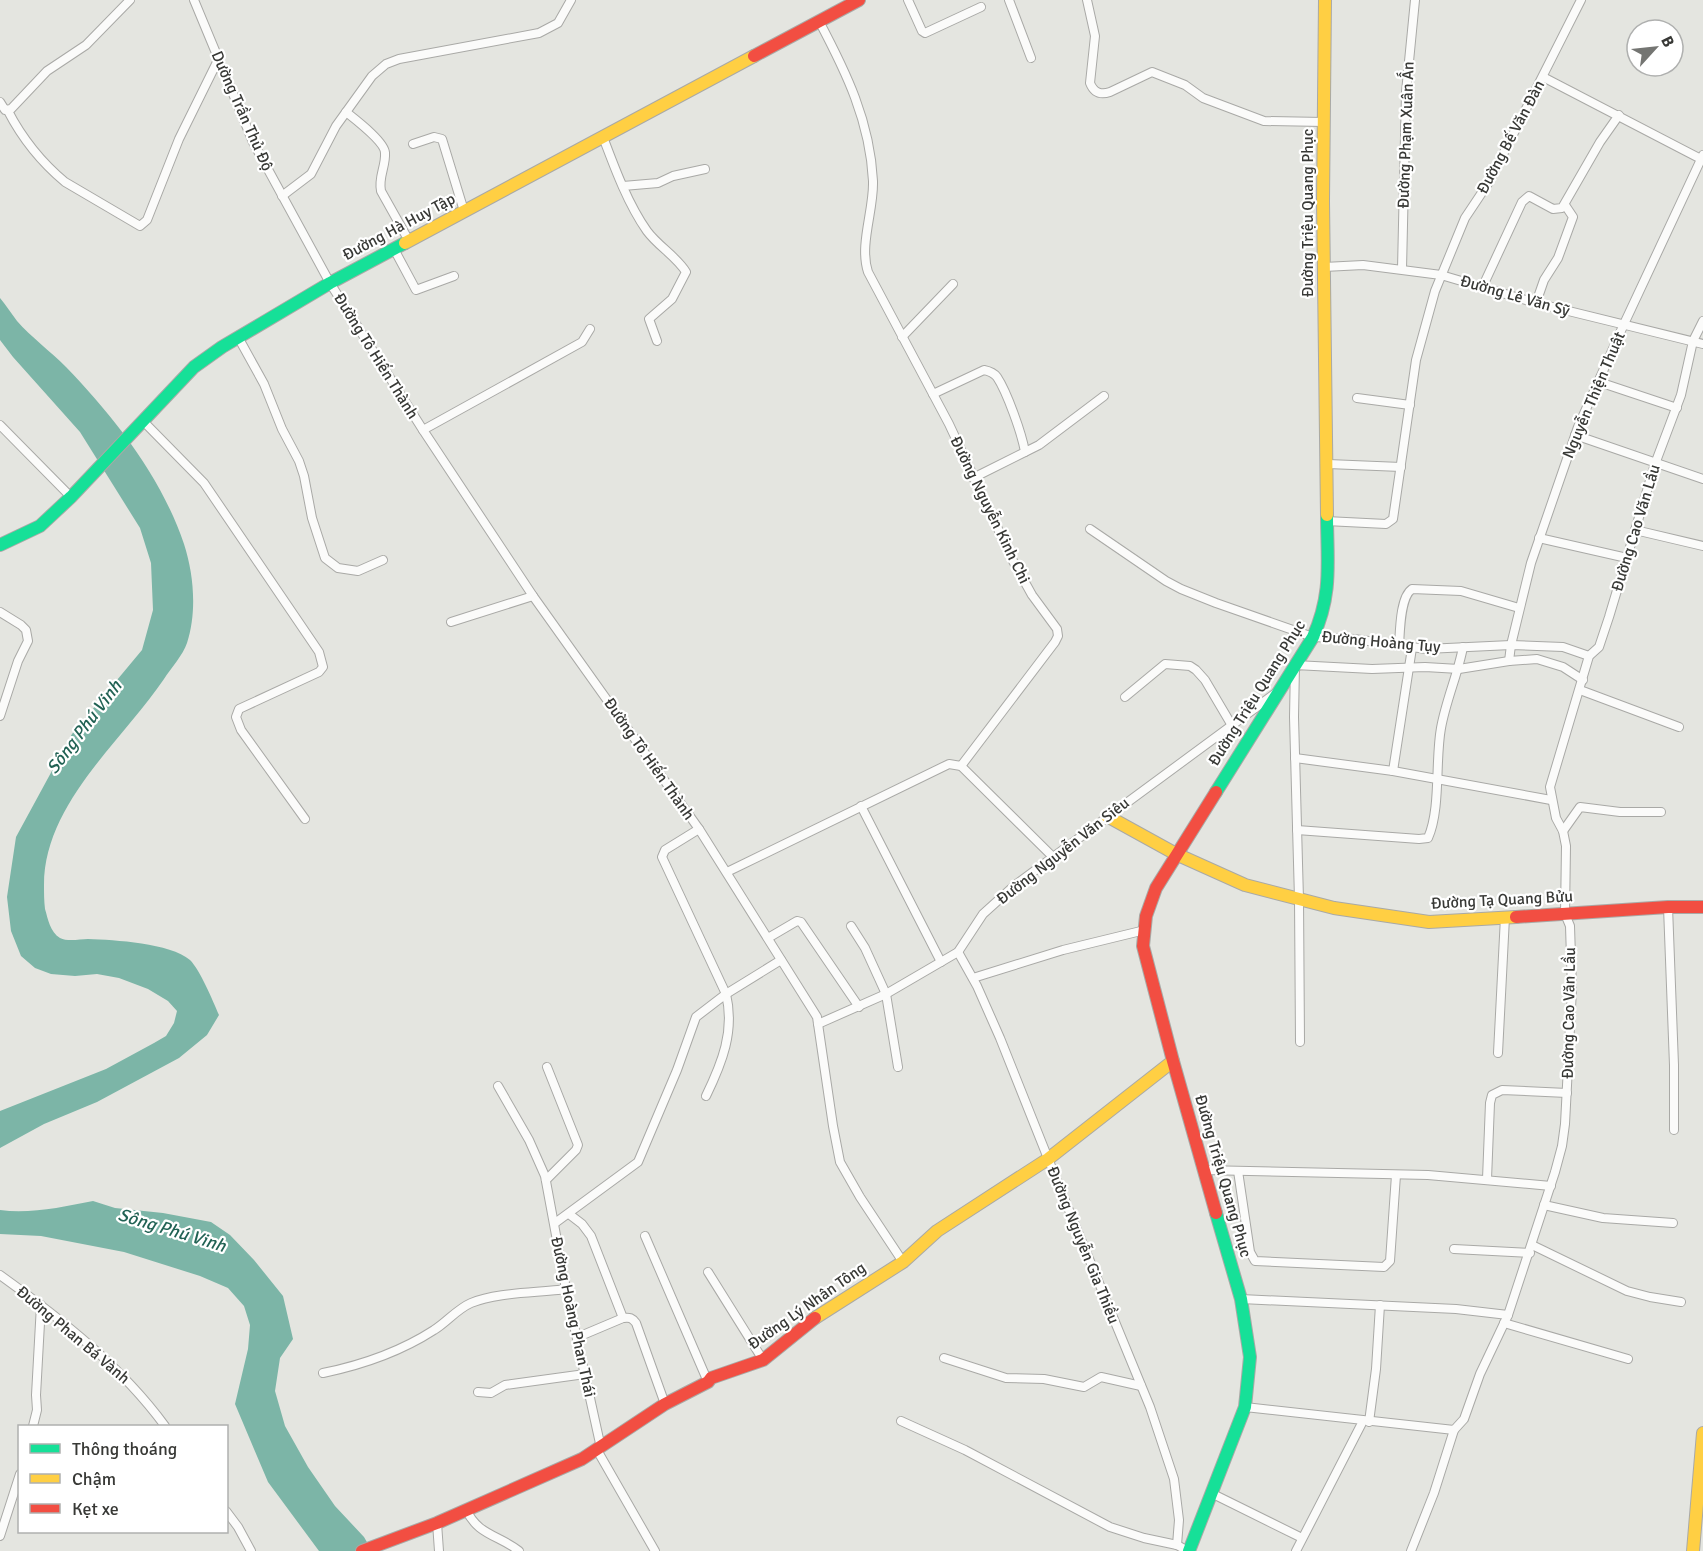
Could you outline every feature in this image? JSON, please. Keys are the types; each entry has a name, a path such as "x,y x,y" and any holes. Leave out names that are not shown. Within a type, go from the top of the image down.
{"main road":[{"name":"Đường Hà Huy Tập","path":"0,545 40,526 71,497 194,367 238,337 330,283 859,0"},
{"name":"Đường Triệu Quang Phục","path":"1189,1551 1245,1407 1250,1357 1240,1299 1143,946 1146,916 1156,888 1313,637 1319,625 1329,587 1326,520 1328,464 1324,267 1325,0"},
{"name":"Đường Tạ Quang Bửu","path":"1107,816 1176,854 1245,885 1334,908 1430,922 1668,907 1703,907"},
{"name":"Đường Lý Nhân Tông","path":"362,1551 530,1484 599,1449 665,1404 708,1382 711,1378 763,1360 788,1338 829,1308 903,1262 937,1231 1048,1160 1173,1061"},
{"path":"1693,1551 1703,1433"}],"street":[{"path":"8,111 47,71 86,45 130,0"},
{"name":"Dường Trần Thủ Độ","path":"194,0 253,142 330,283"},
{"path":"282,196 311,174 336,126 372,76 386,64 399,59 539,33 558,23 571,0"},
{"path":"908,0 925,33 981,7"},
{"path":"1009,0 1031,58"},
{"path":"1087,0 1095,36 1090,83 1098,93 1110,92 1152,72 1185,85 1203,98 1264,120 1324,122"},
{"name":"Đường Phạm Xuân Ấn","path":"1402,269 1406,92 1415,0"},
{"name":"Đường Bế Văn Đàn","path":"1326,520 1386,524 1393,519 1416,360 1424,326 1441,275 1466,218 1489,182 1581,0"},
{"name":"Đường Nguyễn Kinh Chi","path":"819,21 849,80 868,137 873,181 865,264 961,449 1013,561 1032,595 1057,629 1058,636 961,766"},
{"path":"0,102 30,147 55,174 140,226 147,220 179,139 219,58"},
{"path":"1543,77 1702,157"},
{"path":"346,112 383,144 386,153 379,183 381,191 409,241"},
{"path":"1482,288 1525,198 1532,196 1558,210 1565,205 1600,142 1619,115"},
{"path":"413,144 437,137 442,140 464,211"},
{"path":"603,137 623,186 648,232 686,272 672,299 649,320 657,341"},
{"name":"Nguyễn Thiện Thuật","path":"1509,661 1531,562 1575,435 1702,157"},
{"path":"623,186 658,183 673,176 705,170"},
{"path":"1536,303 1544,280 1558,258 1573,216 1565,205"},
{"path":"394,249 416,290 454,276"},
{"name":"Đường Lê Văn Sỹ","path":"1324,267 1363,265 1441,275 1536,303 1703,344"},
{"name":"Đường Tô Hiến Thành","path":"330,283 423,430 533,596 699,829 817,1017 840,1162 903,1262"},
{"path":"902,337 954,284"},
{"name":"Đường Cao Văn Lầu","path":"1411,1551 1434,1493 1454,1430 1464,1419 1480,1374 1506,1319 1531,1249 1562,1146 1568,1103 1572,989 1570,926 1565,914 1566,846 1551,800 1550,787 1589,656 1599,647 1655,465 1677,408 1693,341 1703,321"},
{"path":"423,430 582,342 590,329"},
{"path":"238,337 264,384 282,429 299,461 312,518 325,558 338,568 358,571 383,560"},
{"path":"933,394 984,370 993,373 1010,405 1025,452"},
{"path":"1599,382 1677,408"},
{"path":"973,478 1039,445 1104,396"},
{"path":"1357,398 1410,405"},
{"path":"142,420 204,483 319,652 323,667 319,672 239,709 236,717 242,730 305,819"},
{"path":"0,425 71,497"},
{"path":"1575,435 1655,465 1703,479"},
{"path":"1328,464 1401,467"},
{"name":"Đường Hoàng Tụy","path":"1090,529 1181,589 1313,637 1353,639 1412,648 1511,645 1563,647 1589,656"},
{"path":"1635,530 1703,546"},
{"path":"1539,538 1627,558"},
{"path":"1399,645 1404,599 1407,592 1412,589 1461,591 1519,608"},
{"path":"451,622 533,596"},
{"path":"0,612 26,630 28,640 0,716"},
{"path":"1297,830 1428,838 1434,818 1441,727 1459,669 1463,647"},
{"path":"1393,771 1412,648"},
{"path":"1300,1042 1295,666 1459,669 1537,659 1563,667 1583,680"},
{"path":"1125,697 1165,664 1190,666 1205,680 1231,724"},
{"name":"Đường Nguyễn Văn Siêu","path":"818,1024 886,994 958,952 982,914 1014,886 1280,690"},
{"path":"1580,690 1679,727"},
{"path":"1295,758 1436,778 1551,800"},
{"path":"727,872 950,764 961,766 1053,857"},
{"path":"861,806 941,962"},
{"path":"1563,831 1580,807 1620,812 1661,812"},
{"path":"699,829 665,850 662,857 726,994 729,1008 725,1054 706,1096"},
{"path":"1668,907 1674,1130"},
{"path":"1498,1053 1505,917"},
{"path":"768,938 797,921 801,922 859,1007"},
{"path":"851,926 865,948 886,994 898,1067"},
{"path":"974,978 1063,950 1145,930"},
{"name":"Đường Nguyễn Gia Thiều","path":"958,952 974,978 1000,1038 1162,1441 1174,1479 1179,1520 1177,1545"},
{"name":"Đường Hoàng Phan Thái","path":"655,1551 599,1449 555,1224 638,1162 677,1070 693,1021 703,1010 726,994 781,960"},
{"path":"546,1180 576,1150 578,1145 547,1067"},
{"path":"498,1086 529,1140 546,1180 555,1224"},
{"path":"1488,1179 1492,1095 1502,1090 1567,1093"},
{"path":"1203,1170 1396,1174 1488,1179 1551,1186"},
{"path":"1238,1171 1250,1252 1255,1261 1384,1267 1390,1261 1396,1174"},
{"path":"1544,1205 1603,1218 1673,1223"},
{"path":"569,1214 582,1224 591,1236 623,1318"},
{"path":"645,1236 708,1382"},
{"path":"1454,1250 1531,1249 1627,1291 1681,1302"},
{"path":"708,1272 763,1360"},
{"name":"Đường Phan Bá Vành","path":"0,1275 41,1305 123,1375 147,1401 164,1425"},
{"path":"323,1373 361,1365 382,1357 432,1332 471,1303 505,1296 566,1289"},
{"path":"1240,1299 1456,1309 1506,1319 1628,1359"},
{"path":"33,1425 38,1405 36,1395 41,1305"},
{"path":"1296,1551 1366,1421 1376,1369 1380,1305"},
{"path":"578,1336 630,1317 636,1323 665,1404"},
{"path":"944,1358 1010,1379 1044,1379 1084,1387 1101,1377 1141,1386"},
{"path":"478,1392 491,1393 502,1385 585,1374"},
{"path":"1245,1407 1454,1430"},
{"path":"901,1421 965,1450 1110,1527 1144,1538 1177,1545 1189,1551"},
{"path":"0,1536 18,1480"},
{"path":"1213,1494 1302,1538"},
{"path":"466,1509 477,1527 519,1551"},
{"path":"228,1514 251,1551"},
{"path":"437,1523 439,1551"}],"water":[{"name":"Sông Phú Vinh","path":"0,298 22,327 66,367 101,406 149,471 163,495 184,544 193,594 190,631 183,652 147,702 88,775 57,827 47,855 44,885 48,921 54,932 63,939 127,942 156,946 181,954 190,960 198,971 219,1015 207,1035 179,1058 97,1102 44,1124 0,1148 0,1111 106,1069 154,1043 166,1036 174,1023 177,1011 168,1001 148,989 119,978 97,974 75,976 51,974 35,968 21,956 11,931 7,897 16,837 72,734 142,650 153,610 151,563 140,528 80,432 0,340"},
{"name":"Sông Phú Vinh","path":"93,1201 115,1208 163,1213 211,1222 230,1235 283,1296 293,1339 280,1358 275,1391 285,1426 308,1467 335,1506 364,1537 372,1551 319,1551 268,1482 235,1404 248,1349 250,1325 244,1306 228,1288 200,1276 124,1252 41,1236 0,1234 0,1210 58,1208"}],"traffic: fast":[{"path":"0,545 40,526 71,497 194,367 222,347 330,283 405,243"},
{"path":"1216,792 1313,637 1324,606 1328,577 1327,515"},
{"path":"1189,1551 1245,1407 1250,1357 1241,1299 1216,1213"}],"traffic: slow":[{"path":"1325,0 1323,201 1327,515"},
{"path":"405,243 754,56"},
{"path":"1107,816 1176,854 1245,885 1334,908 1429,922 1516,917"},
{"path":"815,1318 903,1262 937,1231 1048,1159 1173,1061"},
{"path":"1693,1551 1703,1433"}],"traffic: jam":[{"path":"754,56 859,0"},
{"path":"1216,792 1156,888 1146,916 1143,946 1216,1213"},
{"path":"1516,917 1668,907 1703,907"},
{"path":"362,1551 437,1523 582,1459 665,1404 708,1382 711,1378 763,1360 815,1318"}]}
